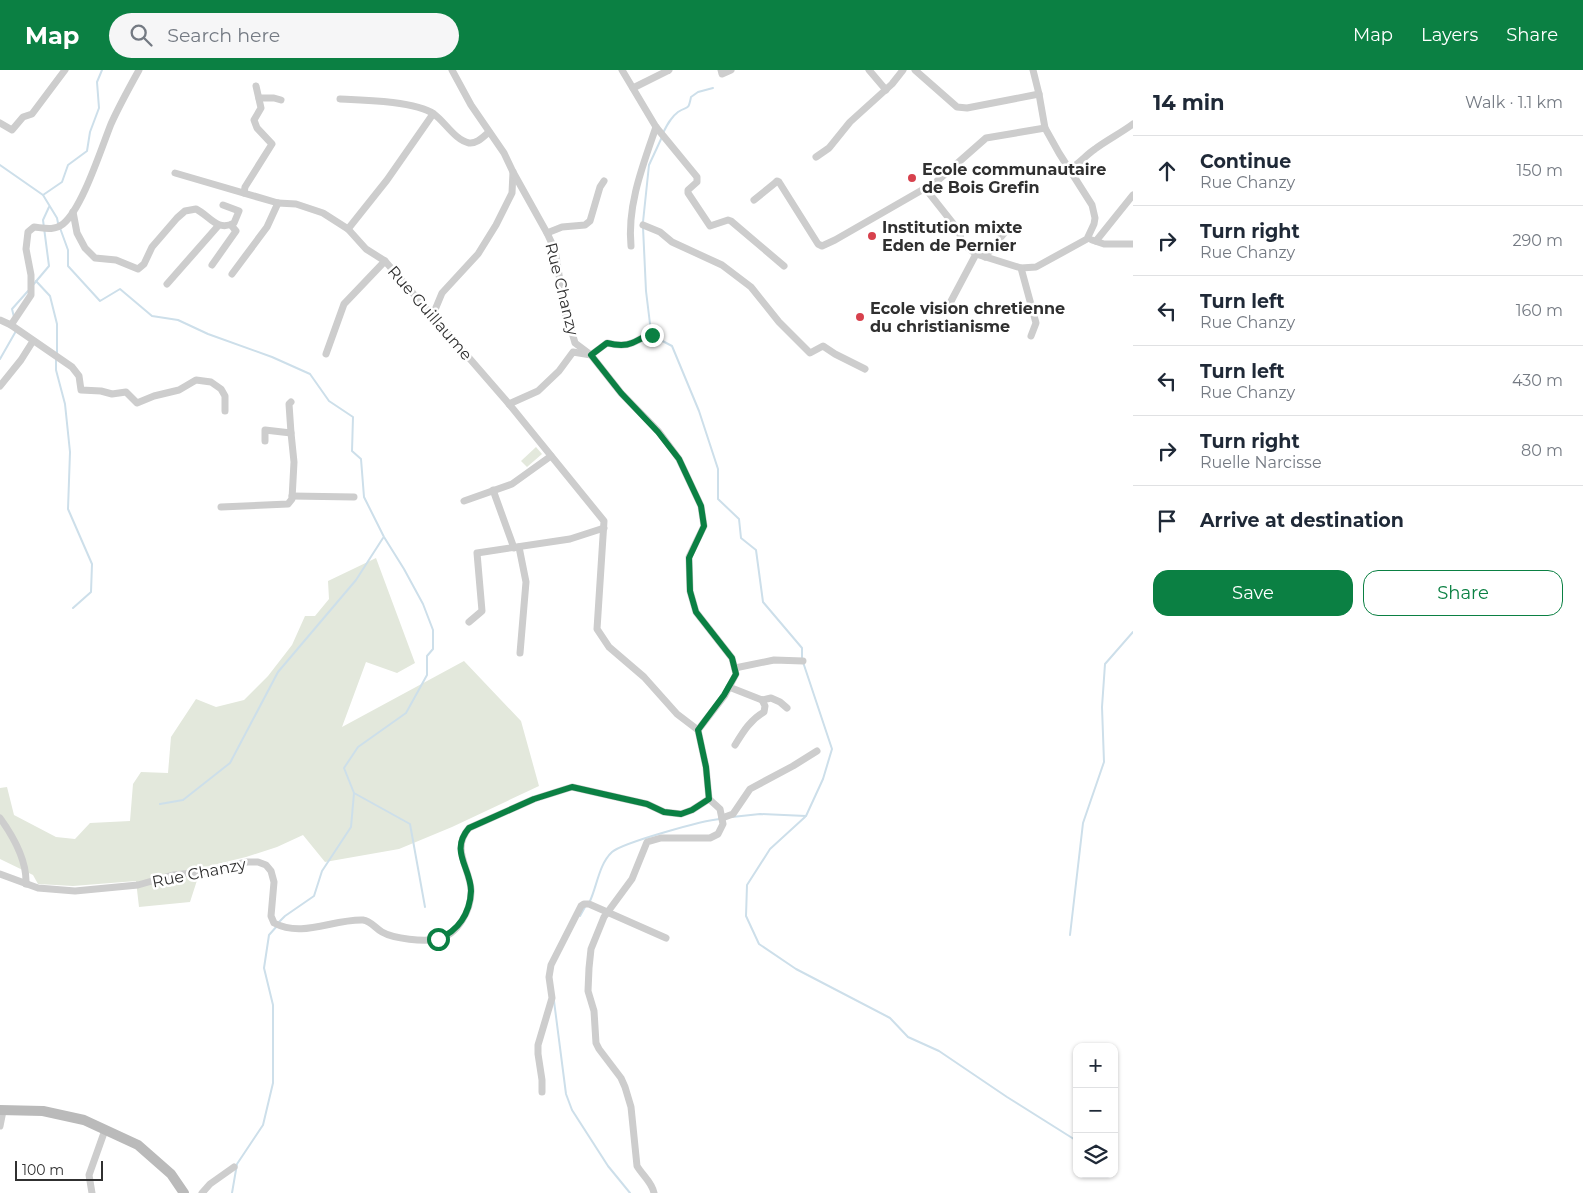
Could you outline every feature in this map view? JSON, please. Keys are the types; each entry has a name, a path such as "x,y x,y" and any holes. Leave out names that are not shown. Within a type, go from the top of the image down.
{"street":[{"path":"0,124 12,130 23,117 32,114 65,70"},
{"path":"11,325 31,295 31,275 26,249 28,232 34,227 52,229 62,224 73,212 112,123 139,70"},
{"name":"Rue Chanzy","path":"452,70 471,106 504,153 555,250 566,318 575,343 591,355 621,393 658,432 679,459 697,497 701,506 704,526 689,558 690,591 696,612 732,658 735,668"},
{"path":"622,70 656,127 697,177 697,182 688,190 688,193 710,226 728,220 731,221 784,266"},
{"path":"633,88 669,70"},
{"path":"722,72 731,70"},
{"path":"868,70 886,90"},
{"path":"816,157 828,148 850,122 886,90 904,70"},
{"path":"915,70 957,107 967,108 1039,94"},
{"path":"925,188 958,231 962,243 976,254 985,257 1021,268 1036,267 1087,239 1095,218 1092,205 1045,128 1033,70"},
{"path":"244,193 245,187 272,144 257,128 254,120 262,108 256,86"},
{"path":"259,98 281,100"},
{"path":"340,99 376,100 420,108 433,114 459,138 468,143 475,143 489,132"},
{"path":"348,229 387,180 433,114"},
{"path":"1070,170 1096,148 1133,124"},
{"path":"631,246 631,224 639,177 656,127"},
{"path":"754,200 779,182 818,244 822,246 936,182 986,138 1045,128"},
{"path":"432,317 442,293 478,254 496,225 512,193 513,172"},
{"name":"Rue Guillaume","path":"175,173 278,203 296,204 323,214 348,229 366,249 385,261 508,404 604,525"},
{"path":"547,233 562,227 585,225 590,221 600,187 604,180"},
{"path":"1096,241 1133,195"},
{"path":"232,274 267,227 278,203"},
{"path":"73,212 77,234 85,248 95,258 116,260 138,269 144,264 152,247 185,210 196,209 218,226 223,227 234,223 239,211 223,205"},
{"path":"212,265 236,231 231,225"},
{"path":"643,225 660,232 672,242 722,264 751,287 779,322 810,353 823,346 865,369"},
{"path":"167,284 218,226"},
{"path":"985,257 1005,232"},
{"path":"1087,239 1104,244 1133,244"},
{"path":"949,305 976,254"},
{"path":"326,354 344,304 385,261"},
{"path":"1021,268 1036,323 1031,336"},
{"path":"0,320 11,325 72,367 78,376 81,390 101,391 112,394 126,392 137,403 154,396 179,390 196,380 211,382 221,388 225,396 225,411"},
{"path":"508,404 538,391 559,371 573,352 591,355 607,343 616,345 630,344 645,336 652,335"},
{"path":"0,386 21,360 33,341"},
{"path":"221,507 288,504 291,501 294,462 289,404 291,402"},
{"path":"265,441 265,430 291,432"},
{"path":"464,501 512,484 551,456"},
{"path":"493,490 517,547 526,582 520,653"},
{"path":"292,496 354,497"},
{"path":"470,622 482,611 477,553 570,539 604,525 597,629 609,646 644,677 677,714 698,730 706,767 709,799 720,809 723,824 718,834 710,838 661,838 648,842 632,879 604,917 591,949 588,968 588,991 594,1011 596,1042 599,1049 621,1078 625,1087 631,1107 637,1166 642,1174 651,1182 654,1193"},
{"path":"698,730 729,687 736,674 735,668 774,660 803,661"},
{"path":"729,687 762,700 771,698 787,708"},
{"path":"735,744 747,725 764,712 762,700"},
{"path":"722,818 733,814 750,789 817,751"},
{"name":"Rue Chanzy","path":"0,874 38,888 74,891 138,885 173,875 202,872 247,862 258,862 266,865 272,871 274,882 271,916 274,923 283,928 302,930 331,923 364,920 373,924 382,932 408,940 438,939 448,935 458,927 467,911 471,890 460,849 462,836 469,828 534,799 572,787 647,804 664,812 681,814 692,810 709,799"},
{"path":"0,818 10,832 20,855 27,876 26,884"},
{"path":"542,1092 538,1045 552,998 549,977 551,965 582,905 589,904 666,938"},
{"path":"0,1126 1,1111 43,1111 84,1120 138,1145 171,1174 184,1193"},
{"path":"92,1193 90,1175 105,1130"},
{"path":"202,1193 210,1184 234,1167"}],"shaded area":[{"path":"536,447 542,454 527,467 521,461"},
{"path":"376,558 415,663 397,673 366,662 342,727 464,661 521,721 539,786 452,827 399,849 325,862 303,835 277,847 201,868 190,902 139,907 136,881 73,886 38,884 33,875 0,859 0,788 7,787 14,815 56,837 75,839 90,823 130,821 133,784 141,772 168,773 171,737 196,699 216,707 244,700 268,676 292,645 305,616 315,616 329,599 328,581"}],"waterway":[{"path":"43,195 62,182 68,165 87,151 90,132 99,108 97,82 102,70"},
{"path":"663,133 673,116 688,106 691,97 698,92 713,88"},
{"path":"643,222 649,165 662,137"},
{"path":"0,165 43,195 58,223"},
{"path":"33,285 49,266 43,220 49,207"},
{"path":"643,227 646,291 651,332"},
{"path":"60,228 68,250 68,266 100,301 120,289 152,316 178,320 208,334 272,357 310,374 329,401 353,417 352,451 361,459 364,497 384,537 423,604 433,630 433,649 427,656 427,675 406,713 358,747 344,768 354,793 351,827 322,871 314,896 279,922"},
{"path":"36,281 50,296 57,324 57,355"},
{"path":"14,317 12,309 28,291"},
{"path":"0,359 16,331"},
{"path":"653,336 672,346 699,411 718,469 718,499 739,519 741,538 756,550 763,602 802,648 802,658"},
{"path":"56,359 56,370 65,404 70,452 68,509 92,564 91,592 73,608"},
{"path":"160,804 183,800 230,763 278,672 356,580 383,538"},
{"path":"1070,935 1083,823 1104,762 1102,707 1105,664 1133,632"},
{"path":"732,817 760,814 806,816 823,779 832,749 803,662"},
{"path":"354,793 410,824 425,907"},
{"path":"805,817 770,849 747,885 746,916 759,944 796,969 890,1018 908,1037 939,1051 1073,1138"},
{"path":"590,901 601,869 612,852 631,843 664,832 720,819"},
{"path":"580,916 585,907"},
{"path":"232,1193 237,1164 263,1125 273,1083 273,1005 264,968 269,935 277,926"},
{"path":"554,1001 566,1094 572,1110 608,1166 630,1193"}],"place":[{"name":"Ecole communautaire de Bois Grefin","path":"912,178"},
{"name":"Institution mixte Eden de Pernier","path":"872,236"},
{"name":"Ecole vision chretienne du christianisme","path":"860,317"}],"route":[{"path":"438,939 448,935 458,927 467,911 471,890 460,849 462,836 469,828 534,799 572,787 647,804 664,812 681,814 692,810 709,799 706,767 698,730 724,695 736,674 732,658 696,612 690,591 689,558 704,526 701,506 679,459 658,432 621,393 591,355 607,343 616,345 630,344 645,336 652,335"}]}
